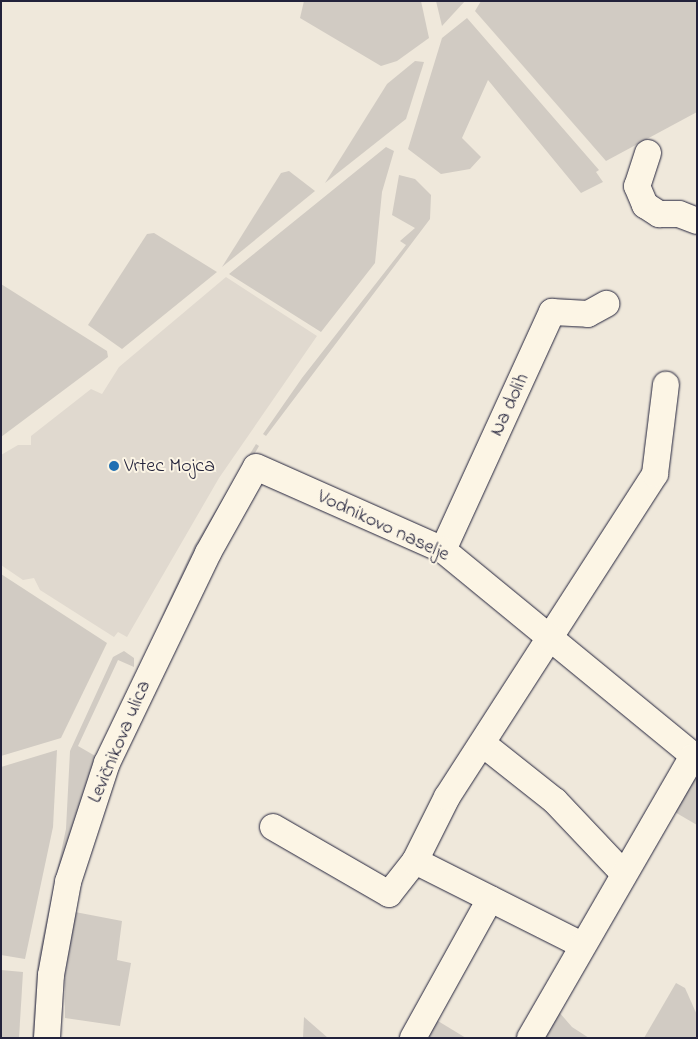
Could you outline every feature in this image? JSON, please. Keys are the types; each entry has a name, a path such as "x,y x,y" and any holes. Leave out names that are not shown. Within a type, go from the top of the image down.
{"street":[{"path":"648,153 637,186 645,206 659,214 679,214 697,221"},
{"name":"Na dolih","path":"443,550 552,312 588,314 606,304"},
{"path":"273,827 389,894 415,861 447,797 483,744 549,635 655,474 666,385"},
{"name":"Vodnikovo naselje","path":"256,467 443,550 549,635 694,758 623,873 530,1038"},
{"name":"Levičnikova ulica","path":"47,1038 51,976 68,882 107,763 208,553 256,467"},
{"path":"483,744 556,801 623,873"},
{"path":"415,861 582,945"},
{"path":"413,1038 490,899"}],"shaded area":[{"path":"304,1 421,1 429,38 397,61 381,66 300,18"},
{"path":"436,1 465,1 442,26"},
{"path":"481,1 697,1 697,112 606,161 475,11"},
{"path":"467,18 599,170 596,172 603,182 581,193 488,80 462,138 481,157 470,169 441,174 408,149 442,38"},
{"path":"415,61 424,62 406,119 325,183 387,84"},
{"path":"386,147 394,151 382,192 375,263 321,332 229,274"},
{"path":"289,171 315,191 222,267 281,173"},
{"path":"399,175 415,179 431,195 430,219 266,436 263,434 302,378 406,245 400,241 415,228 392,215"},
{"path":"154,233 217,272 122,349 88,325 147,234"},
{"name":"Vrtec Mojca","path":"226,277 317,336 219,478 127,637 118,632 114,637 40,590 34,578 23,580 1,565 1,455 18,445 31,445 31,436 91,389 102,394 119,367"},
{"path":"1,284 107,351 108,357 1,437"},
{"path":"256,444 259,446 159,622 194,546"},
{"path":"1,574 107,643 61,738 1,756"},
{"path":"124,651 134,658 134,667 118,660 78,746 97,757 37,1038 32,1038 38,959 66,829 70,751 113,657"},
{"path":"57,750 53,827 25,959 1,955 1,767"},
{"path":"697,768 697,825 673,811"},
{"path":"75,912 122,921 117,960 131,963 120,1026 65,1018 65,974"},
{"path":"1,970 23,972 19,1038 1,1038"},
{"path":"676,983 685,988 697,1015 697,1038 644,1038"},
{"path":"552,1004 572,1027 589,1038 537,1038"},
{"path":"304,1017 328,1038 303,1038"},
{"path":"433,1018 466,1038 422,1038"}],"place":[{"name":"Vrtec Mojca","path":"114,466"}]}
